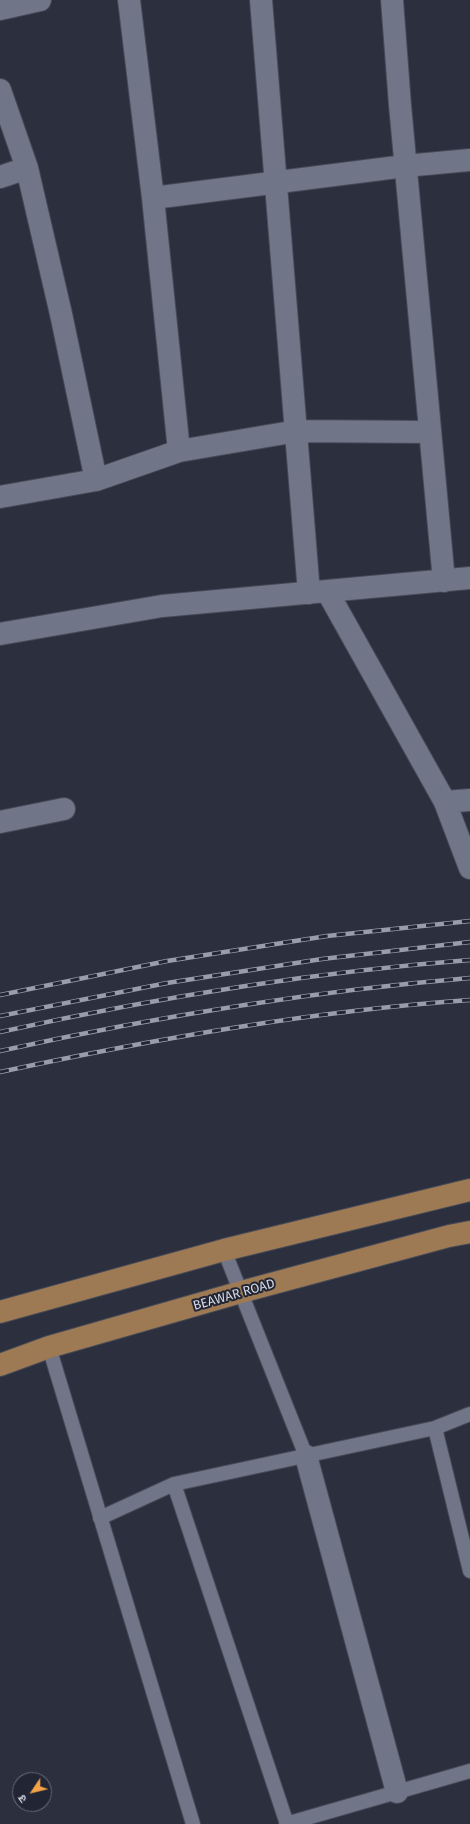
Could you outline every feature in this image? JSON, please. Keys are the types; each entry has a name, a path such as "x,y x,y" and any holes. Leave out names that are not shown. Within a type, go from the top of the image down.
{"main road":[{"path":"0,1312 224,1250 470,1190"},
{"name":"BEAWAR ROAD","path":"0,1364 49,1347 241,1292 449,1236 470,1232"}],"street":[{"path":"0,9 40,0"},
{"path":"129,0 153,198 179,451"},
{"path":"261,0 297,431 318,592 446,802 470,868"},
{"path":"392,0 444,580"},
{"path":"0,90 27,168 61,314 96,480"},
{"path":"153,198 406,166 470,160"},
{"path":"0,177 27,168"},
{"path":"0,497 96,480 179,451 297,431 430,432"},
{"path":"0,634 162,606 470,578"},
{"path":"446,802 470,800"},
{"path":"0,822 64,809"},
{"path":"306,1456 397,1792"}],"lane":[{"path":"224,1250 306,1456"},
{"path":"49,1347 193,1824"},
{"path":"100,1518 174,1484 435,1428 470,1414"},
{"path":"435,1428 470,1571"},
{"path":"174,1484 286,1824 470,1771"}],"railway":[{"path":"0,995 167,961 327,936 470,921"},
{"path":"0,1016 167,983 322,959 470,942"},
{"path":"0,1032 175,997 293,979 411,965 470,960"},
{"path":"0,1051 175,1016 352,990 470,978"},
{"path":"0,1072 117,1048 234,1028 352,1011 470,1000"}]}
